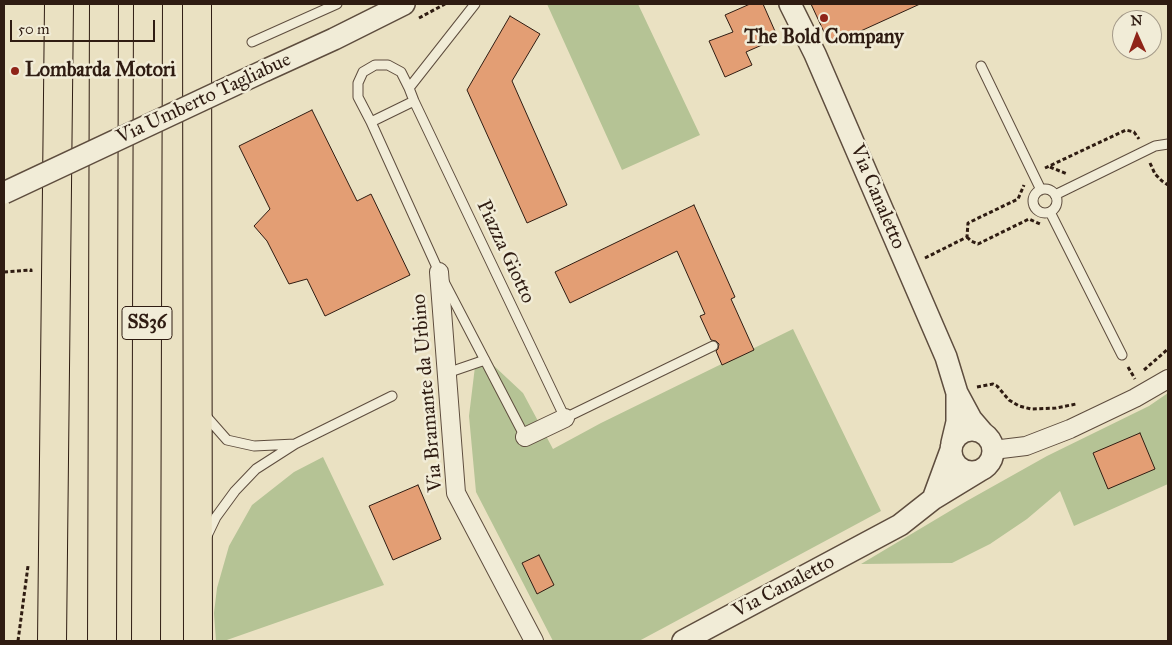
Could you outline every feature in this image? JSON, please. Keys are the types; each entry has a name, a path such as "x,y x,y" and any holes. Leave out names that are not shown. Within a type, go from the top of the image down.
{"highway":[{"path":"49,637 59,4"},
{"name":"SS36","path":"102,641 104,4"},
{"name":"SS36","path":"146,641 148,4"},
{"path":"197,4 196,401 198,641"}],"street":[{"name":"Via Umberto Tagliabue","path":"4,193 334,39 404,4"},
{"name":"Via Canaletto","path":"683,641 900,525 933,499 979,471 990,462 988,441 971,419 957,393 946,357 815,54 790,4"},
{"name":"Via Bramante da Urbino","path":"439,272 456,494 534,641"},
{"path":"979,471 972,472 960,468 955,463 951,447 961,432 976,430 988,441 1026,446 1070,429 1143,394 1168,379"},
{"name":"Via Canaletto","path":"933,499 951,447 957,422 957,393"},
{"name":"Via Bramante da Urbino","path":"525,436 564,418"}],"lane":[{"name":"Via Umberto Tagliabue","path":"252,42 337,4"},
{"path":"409,88 475,4"},
{"path":"388,64 400,72 414,101 371,122 358,97 358,83 363,72 374,65 388,64"},
{"path":"981,66 1041,190"},
{"name":"Piazza Giotto","path":"414,101 564,418"},
{"name":"Via Bramante da Urbino","path":"371,122 439,272 525,436"},
{"path":"1055,195 1155,146 1168,144"},
{"path":"1041,190 1048,190 1055,195 1057,204 1050,212 1043,213 1034,206 1035,195 1041,190"},
{"path":"1050,212 1122,355"},
{"path":"564,418 714,346"},
{"path":"447,373 485,360"},
{"path":"198,556 216,517 256,469 295,444 392,396"},
{"path":"196,401 208,419 227,440 254,446 295,444"}],"path":[{"path":"907,267 967,237 968,223 1018,199 1026,179 1033,174"},
{"path":"4,272 31,270"},
{"path":"1128,381 1168,349"},
{"path":"1122,355 1143,394"},
{"path":"957,393 992,384 997,386 1009,400 1019,406 1031,408 1074,405 1083,401"}],"green space":[{"path":"547,4 638,4 700,135 622,170"},
{"path":"793,329 881,511 639,641 553,641 476,492 469,416 477,350 523,393 553,449 601,423"},
{"path":"1168,393 1168,484 1074,526 1060,491 1027,519 990,544 952,563 861,564 1047,456 1149,406"},
{"path":"323,457 384,585 224,641 216,641 214,613 217,588 229,546 252,505 294,472"}],"building":[{"path":"750,4 763,4 778,38 746,52 752,65 725,77 709,41 733,32 725,15"},
{"path":"811,4 920,4 830,45"},
{"path":"510,16 540,34 512,81 567,205 527,223 467,90"},
{"path":"312,110 357,201 371,194 410,275 325,316 307,279 289,284 267,241 254,226 270,209 239,146"},
{"path":"694,205 735,297 731,299 754,350 722,365 716,351 719,344 711,340 700,316 705,314 677,251 570,303 555,272"},
{"path":"1140,433 1155,469 1108,489 1093,453"},
{"path":"418,485 441,539 393,560 369,506"},
{"path":"539,555 554,585 537,594 522,563"}],"place":[{"name":"The Bold Company","path":"824,18"},
{"name":"Lombarda Motori","path":"15,71"}]}
